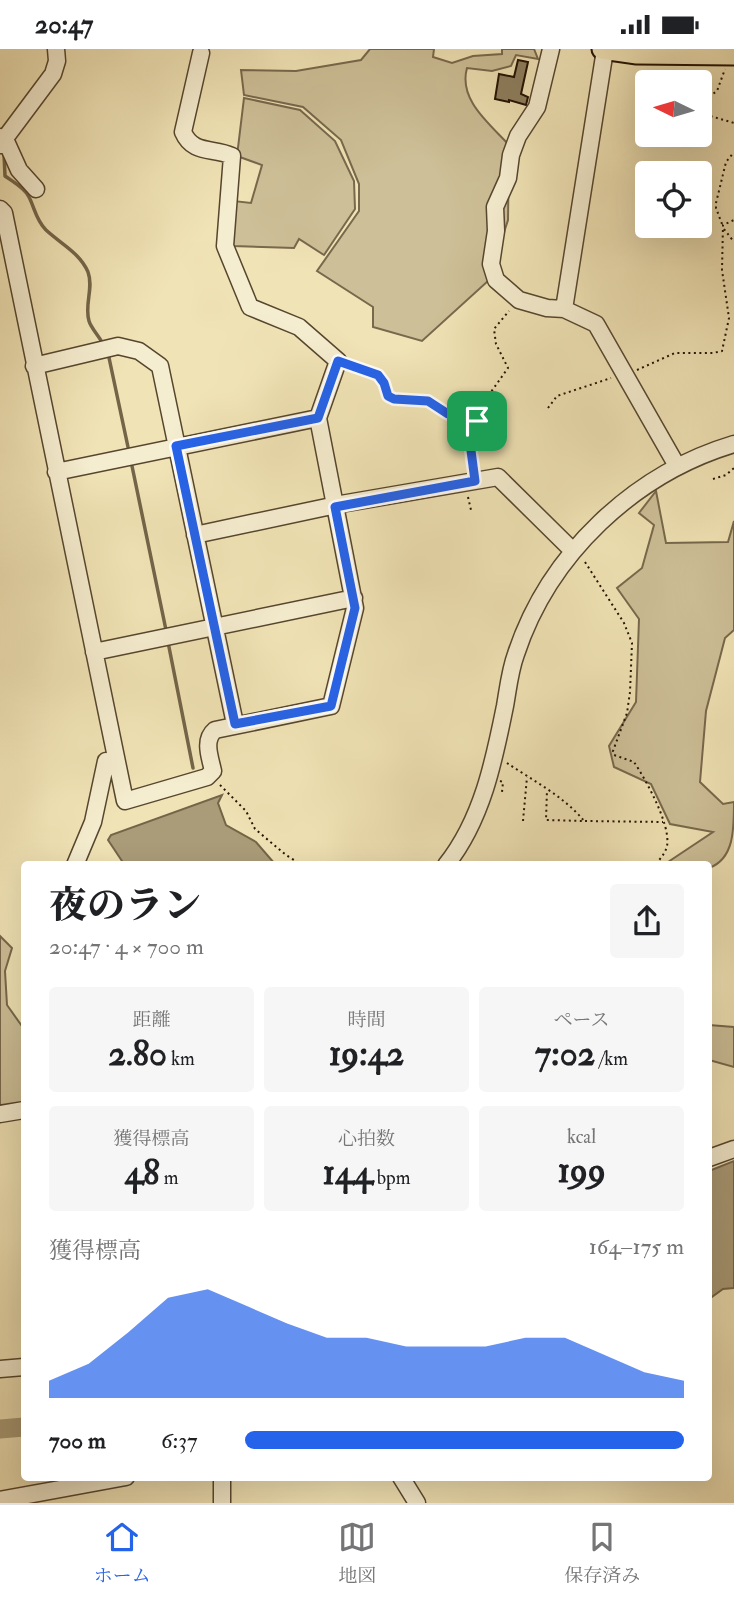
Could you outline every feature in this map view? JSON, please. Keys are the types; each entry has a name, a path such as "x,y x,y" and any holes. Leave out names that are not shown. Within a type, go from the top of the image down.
{"main road":[{"path":"603,49 637,54 731,59"}],"street":[{"path":"36,189 19,170 2,140 53,74 57,49"},
{"path":"551,49 537,107 518,136 511,155 508,178 495,207 496,231 491,264 496,280 519,300 547,308 564,309 596,324 677,466"},
{"path":"564,309 603,49"},
{"path":"0,209 4,213 124,801 209,775 213,771 208,741 209,735 215,730 331,706 355,608 318,418 338,361 299,327 250,307 225,246 232,156 193,146 183,132 200,50"},
{"path":"34,366 118,346 139,351 160,366 235,724"},
{"path":"56,472 318,418"},
{"path":"449,861 479,806 495,755 515,655 539,602 574,550 617,507 677,466 704,453 734,445"},
{"path":"195,535 498,477 574,550"},
{"path":"94,652 354,598"},
{"path":"77,861 93,822 106,761 116,762"},
{"path":"0,1114 21,1110"},
{"path":"712,1157 734,1149"},
{"path":"0,1369 21,1367"},
{"path":"0,1500 39,1498 109,1481"},
{"path":"222,1481 222,1503"},
{"path":"403,1481 415,1502"}],"path":[{"path":"712,95 717,91 731,59"},
{"path":"712,117 734,123"},
{"path":"548,408 557,396 625,374 675,353 722,351 729,318 722,270 724,229 716,203 726,162 734,152"},
{"path":"723,225 734,220"},
{"path":"724,229 734,242"},
{"path":"475,481 470,443 491,390 508,367 496,344 494,329 519,300"},
{"path":"338,361 378,375 388,396 394,399 428,401 448,414 477,421"},
{"path":"713,479 726,475 734,468"},
{"path":"574,550 624,623 632,643 627,713 612,751 614,755 634,762 664,822 668,836 667,847 658,861"},
{"path":"506,763 576,810 584,821"},
{"path":"209,775 238,801 255,829 296,861"},
{"path":"523,821 527,777"},
{"path":"547,790 546,820 664,822"}],"shaded area":[{"path":"370,49 434,49 433,57 452,63 473,56 502,54 502,49 534,49 538,59 516,55 511,66 492,71 467,68 465,80 471,101 509,145 508,220 488,281 422,341 373,327 373,307 317,271 359,211 359,184 341,140 303,107 244,95 241,70 296,71 361,60"},
{"path":"244,98 300,110 335,141 354,181 355,209 324,255 299,239 294,248 233,246 234,201 251,203 262,165 237,156"},
{"path":"656,491 666,543 728,542 734,521 734,630 725,638 706,711 700,782 723,804 734,802 734,823 728,851 712,866 712,861 670,861 713,832 670,824 651,784 614,767 609,746 636,702 639,619 617,588 642,568 654,525 639,513"},
{"path":"222,795 218,803 226,825 256,842 272,861 122,861 108,840 111,835"},
{"path":"0,936 12,948 5,971 7,1005 21,1025 21,1103 0,1106"},
{"path":"712,1025 734,1027 734,1067 712,1061"},
{"path":"734,1161 734,1288 723,1289 712,1297 712,1170"}],"building":[{"path":"518,60 528,62 521,94 528,97 526,105 495,99 499,74 514,77"}],"waterway":[{"path":"4,154 5,176 25,191 43,226 85,265 90,278 89,321 103,344"},
{"path":"108,353 128,447"},
{"path":"132,466 166,630"},
{"path":"168,642 193,768"},
{"path":"0,1429 21,1427"}],"route":[{"path":"338,361 381,377 385,392 394,399 428,401 448,414 477,421 470,443 475,481 335,507 355,608 331,706 235,724 176,446 318,418 338,361"}]}
